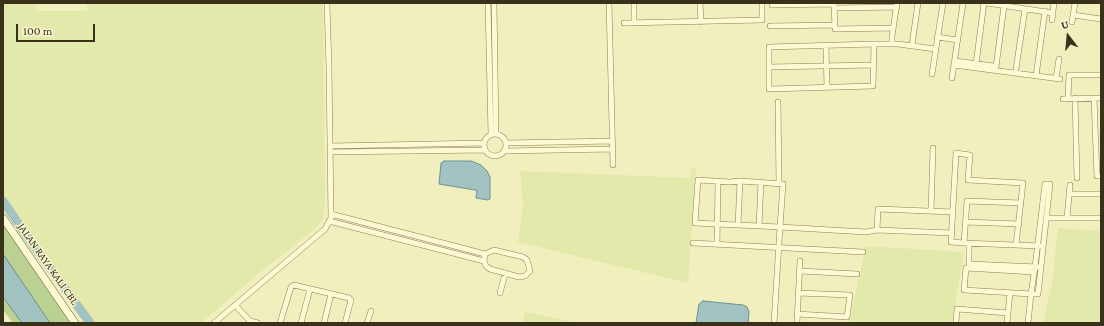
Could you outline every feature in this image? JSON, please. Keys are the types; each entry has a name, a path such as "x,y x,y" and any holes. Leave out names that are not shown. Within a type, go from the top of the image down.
{"main road":[{"name":"JALAN RAYA KALI CBL","path":"3,218 75,323"}],"street":[{"path":"214,323 325,229 329,221 331,214 327,3"},
{"path":"488,3 494,134"},
{"path":"494,3 494,134"},
{"path":"609,3 613,164"},
{"path":"634,3 634,22"},
{"path":"700,3 701,22"},
{"path":"624,23 762,20 762,3"},
{"path":"772,3 772,5 897,5 892,44"},
{"path":"912,45 918,3"},
{"path":"932,74 942,3"},
{"path":"952,78 963,3"},
{"path":"976,64 984,3"},
{"path":"987,3 1053,13"},
{"path":"1052,20 1054,3"},
{"path":"1072,22 1075,3"},
{"path":"834,5 835,29 894,28"},
{"path":"996,67 1004,6"},
{"path":"1016,69 1025,8"},
{"path":"1036,74 1045,11"},
{"path":"1074,15 1101,19"},
{"path":"770,26 835,25"},
{"path":"937,37 958,40"},
{"path":"874,44 873,86 770,89 769,47 874,44 892,44 912,45 935,49"},
{"path":"826,46 827,88"},
{"path":"955,63 1016,69 1058,79 1059,59"},
{"path":"955,63 1036,74"},
{"path":"769,67 873,65"},
{"path":"1101,75 1069,75 1066,98 1101,98"},
{"path":"1075,98 1077,178"},
{"path":"1094,98 1097,176 1101,176"},
{"path":"778,102 779,184"},
{"path":"494,134 501,135 506,143 505,151 496,157 491,156 485,150 484,144 485,140 494,134"},
{"path":"506,143 612,141"},
{"path":"330,149 484,144"},
{"path":"931,211 933,148"},
{"path":"330,149 485,150"},
{"path":"505,151 612,149"},
{"path":"1016,245 1023,183 968,180 970,155 956,153 951,242 967,243 1037,246 1043,246"},
{"path":"774,323 780,227 783,184 698,180 695,223 780,227 866,232 877,230 952,233"},
{"path":"717,244 718,181"},
{"path":"738,225 740,181"},
{"path":"759,226 761,182"},
{"path":"1028,323 1031,294 1034,270 1037,246 1045,184 1050,184 1047,218 1038,294 1031,294 1010,293 964,290 966,268 1034,270 1041,268"},
{"path":"1067,218 1070,185"},
{"path":"1069,194 1101,194"},
{"path":"1021,203 967,201 966,222 969,264 1034,270"},
{"path":"877,230 878,208 953,212"},
{"path":"331,214 484,254 494,250 522,257 527,260 530,272 519,278 490,269 486,266 484,254"},
{"path":"1047,218 1101,218"},
{"path":"329,221 484,261"},
{"path":"966,222 1019,224"},
{"path":"411,242 412,236"},
{"path":"693,243 862,252"},
{"path":"796,323 800,261"},
{"path":"800,271 857,274"},
{"path":"500,293 505,274"},
{"path":"280,323 291,286 294,285 351,300 345,323"},
{"path":"301,323 310,289"},
{"path":"797,314 847,317 850,295 798,293"},
{"path":"1007,323 1010,293"},
{"path":"324,323 331,294"},
{"path":"235,305 254,322"},
{"path":"956,323 957,309 1008,312"},
{"path":"367,323 371,311"}],"green space":[{"path":"3,3 36,3 37,11 87,11 87,3 323,3 325,205 323,219 317,227 252,279 201,323 93,323 3,194"},
{"path":"692,167 696,168 688,283 518,242 523,206 520,171 690,178"},
{"path":"3,218 75,323 50,323 3,255"},
{"path":"1058,228 1101,231 1101,323 1043,323 1052,284"},
{"path":"866,246 964,252 952,323 849,323"},
{"path":"3,297 22,323 13,323 3,310"},
{"path":"525,312 580,323 522,323"}],"water":[{"path":"444,161 471,161 481,165 490,177 490,199 476,198 477,191 475,190 439,184 441,163"},
{"path":"3,254 50,323 22,323 3,297"},
{"path":"703,301 743,305 747,307 749,312 748,323 696,323 699,304"}],"waterway":[{"path":"3,201 90,323"}]}
